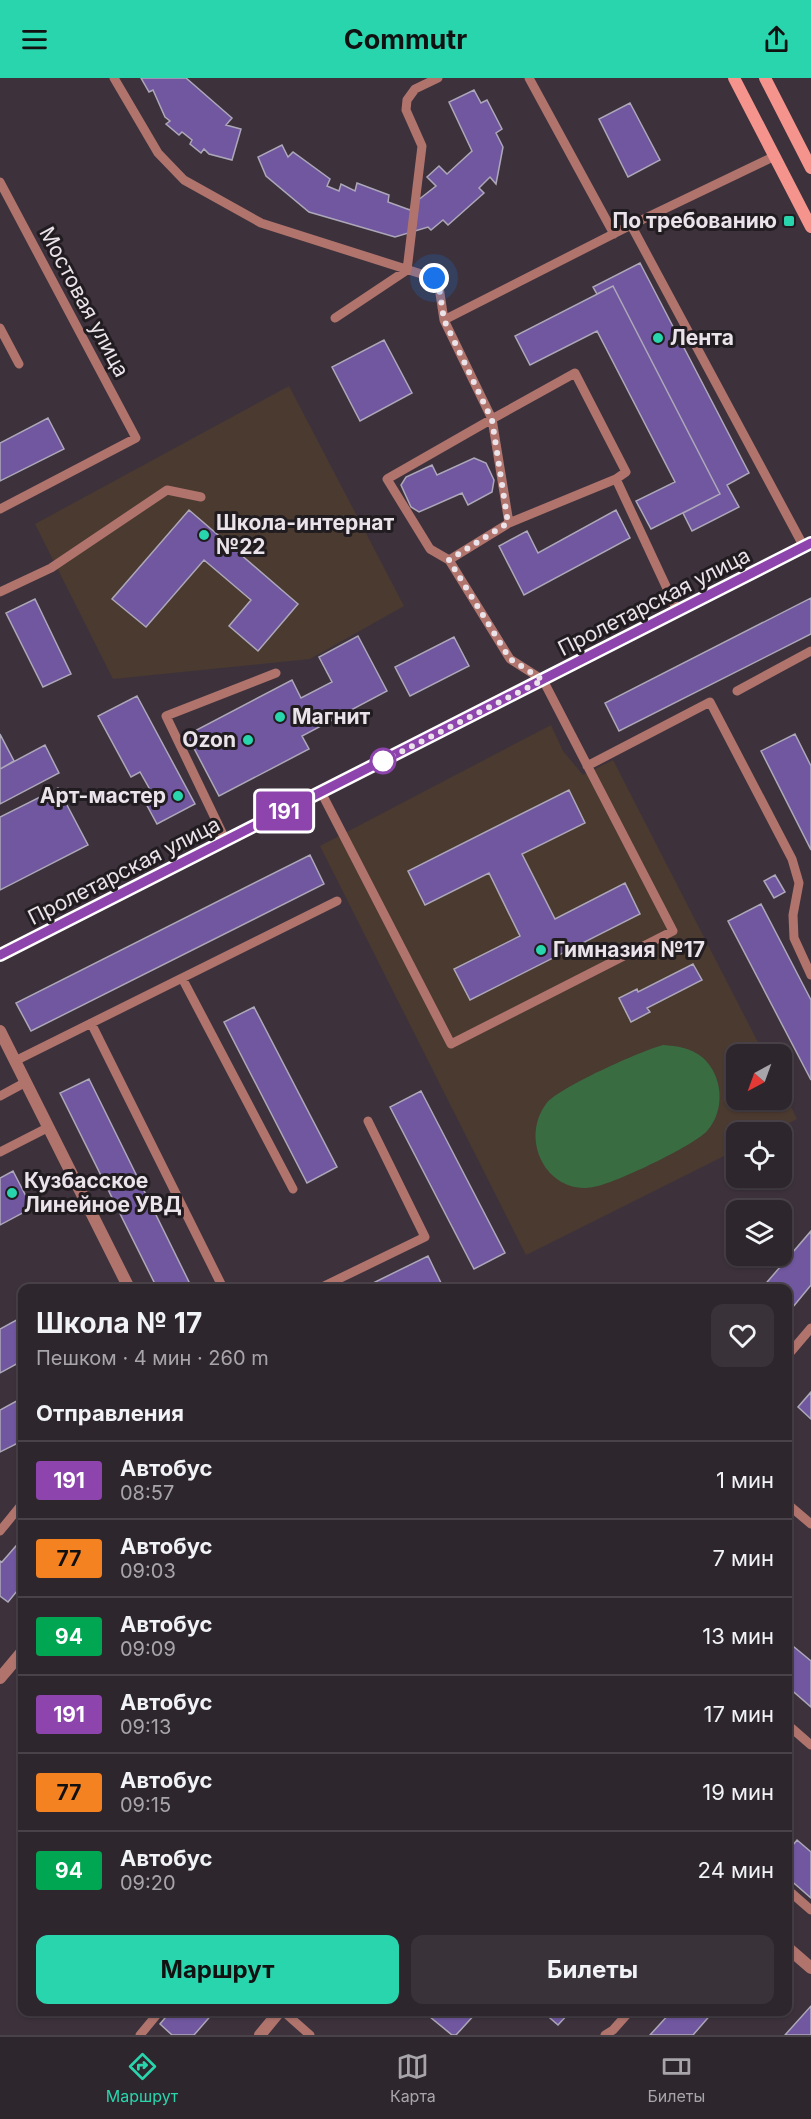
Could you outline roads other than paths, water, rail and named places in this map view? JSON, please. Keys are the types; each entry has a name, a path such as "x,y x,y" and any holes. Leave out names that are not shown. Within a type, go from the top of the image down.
{"main road":[{"path":"734,78 811,226"},
{"path":"765,78 811,168"}],"street":[{"name":"Пролетарская улица","path":"0,955 807,545"},
{"path":"0,1031 127,1284"},
{"path":"0,1678 18,1657"},
{"path":"792,1951 811,1968"},
{"path":"260,2035 278,2016"}],"lane":[{"path":"114,78 158,153 184,180 261,223 434,278 439,287 444,320 492,420 508,523"},
{"path":"335,318 407,270 422,146 406,110 407,100 415,90 438,78"},
{"path":"529,78 614,234"},
{"path":"444,320 631,225 775,156"},
{"name":"Мостовая улица","path":"0,182 4,199 136,438 0,509"},
{"path":"631,225 807,545"},
{"path":"0,328 19,364"},
{"path":"321,792 451,1044 673,931 543,680 510,659 449,560 430,549 387,479 575,373 626,472 616,479 508,523 449,560"},
{"path":"616,479 678,612"},
{"path":"0,592 51,568 167,490 201,497"},
{"path":"737,691 811,651"},
{"path":"226,841 166,716 276,673"},
{"path":"587,766 710,702 792,859 799,883 793,915 794,938 811,975"},
{"path":"15,1061 337,901"},
{"path":"182,978 293,1189"},
{"path":"91,1023 221,1284"},
{"path":"0,1096 26,1082"},
{"path":"328,1284 425,1237 368,1121"},
{"path":"0,1152 49,1127"},
{"path":"792,1350 811,1328"},
{"path":"792,1508 811,1524"},
{"path":"0,1531 18,1509"},
{"path":"792,1728 811,1745"},
{"path":"792,1893 811,1910"},
{"path":"140,2035 156,2016"},
{"path":"287,2016 310,2035"},
{"path":"605,2035 625,2016"}],"place":[{"name":"По требованию","path":"789,221"},
{"name":"Лента","path":"658,338"},
{"name":"Школа-интернат №22","path":"204,535"},
{"name":"Магнит","path":"280,717"},
{"name":"Ozon","path":"248,740"},
{"name":"Арт-мастер","path":"178,796"},
{"name":"Гимназия №17","path":"541,950"},
{"name":"Кузбасское Линейное УВД","path":"12,1193"}]}
